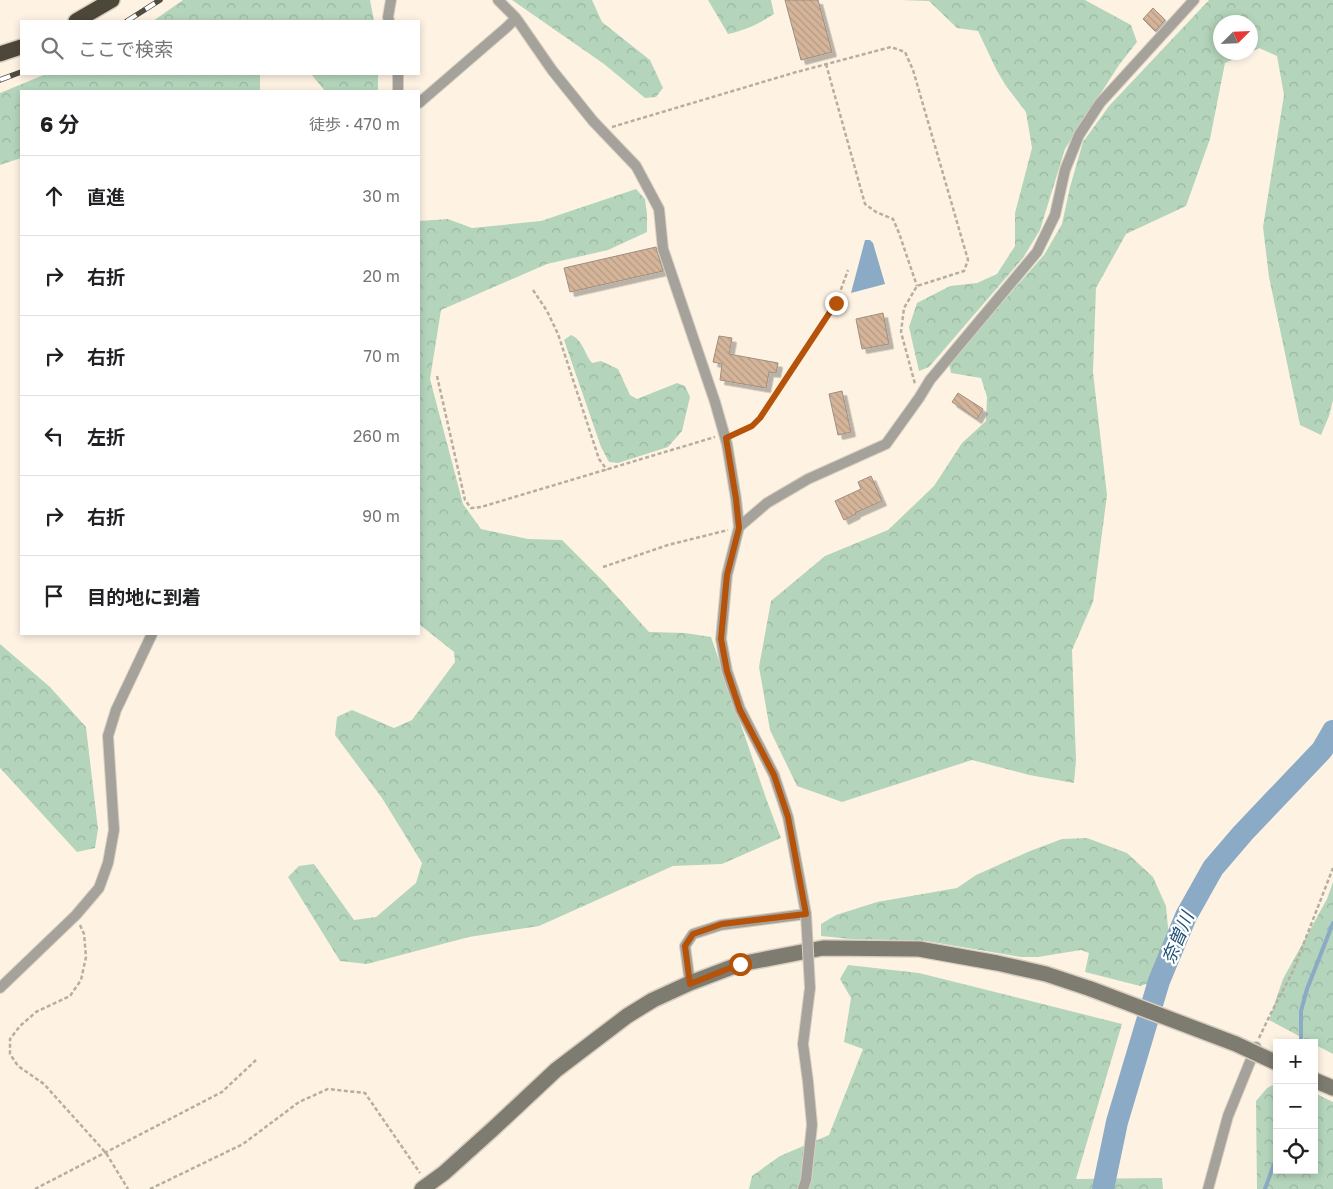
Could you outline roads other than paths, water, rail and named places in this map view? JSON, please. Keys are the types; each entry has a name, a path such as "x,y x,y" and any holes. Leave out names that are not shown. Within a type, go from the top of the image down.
{"highway":[{"path":"78,20 112,0"},
{"path":"0,54 20,47"}],"street":[{"path":"389,20 391,0"},
{"path":"498,0 516,18 561,82 636,166 659,209 663,249 726,438 739,528 727,575 721,639 727,671 740,710 774,775 788,817 806,914 810,988 803,1044 812,1126 806,1180 803,1189"},
{"path":"739,528 767,503 808,479 886,444 930,380 1037,252 1055,215 1065,170 1079,135 1100,103 1194,0"},
{"path":"420,103 516,18"},
{"path":"398,75 398,90"},
{"path":"0,988 76,915 99,888 108,863 114,830 108,736 116,710 152,635"},
{"path":"690,984 685,946 693,934 722,924 806,914"},
{"path":"425,1187 444,1173 556,1070 627,1016 653,1000 740,964 823,948 920,949 997,962 1046,974 1236,1044 1273,1061"},
{"path":"1208,1189 1228,1116 1256,1046"},
{"path":"1318,1082 1333,1088"}],"water":[{"path":"865,240 870,240 873,243 885,284 851,293"}],"waterway":[{"name":"奈曽川","path":"1103,1189 1117,1122 1159,981 1186,916 1213,868 1243,833 1322,750 1333,731"},
{"path":"1301,1039 1301,1011 1307,989 1333,923"},
{"path":"1265,1189 1273,1167"}],"railway":[{"path":"129,20 160,0"},
{"path":"0,80 20,72"}]}
